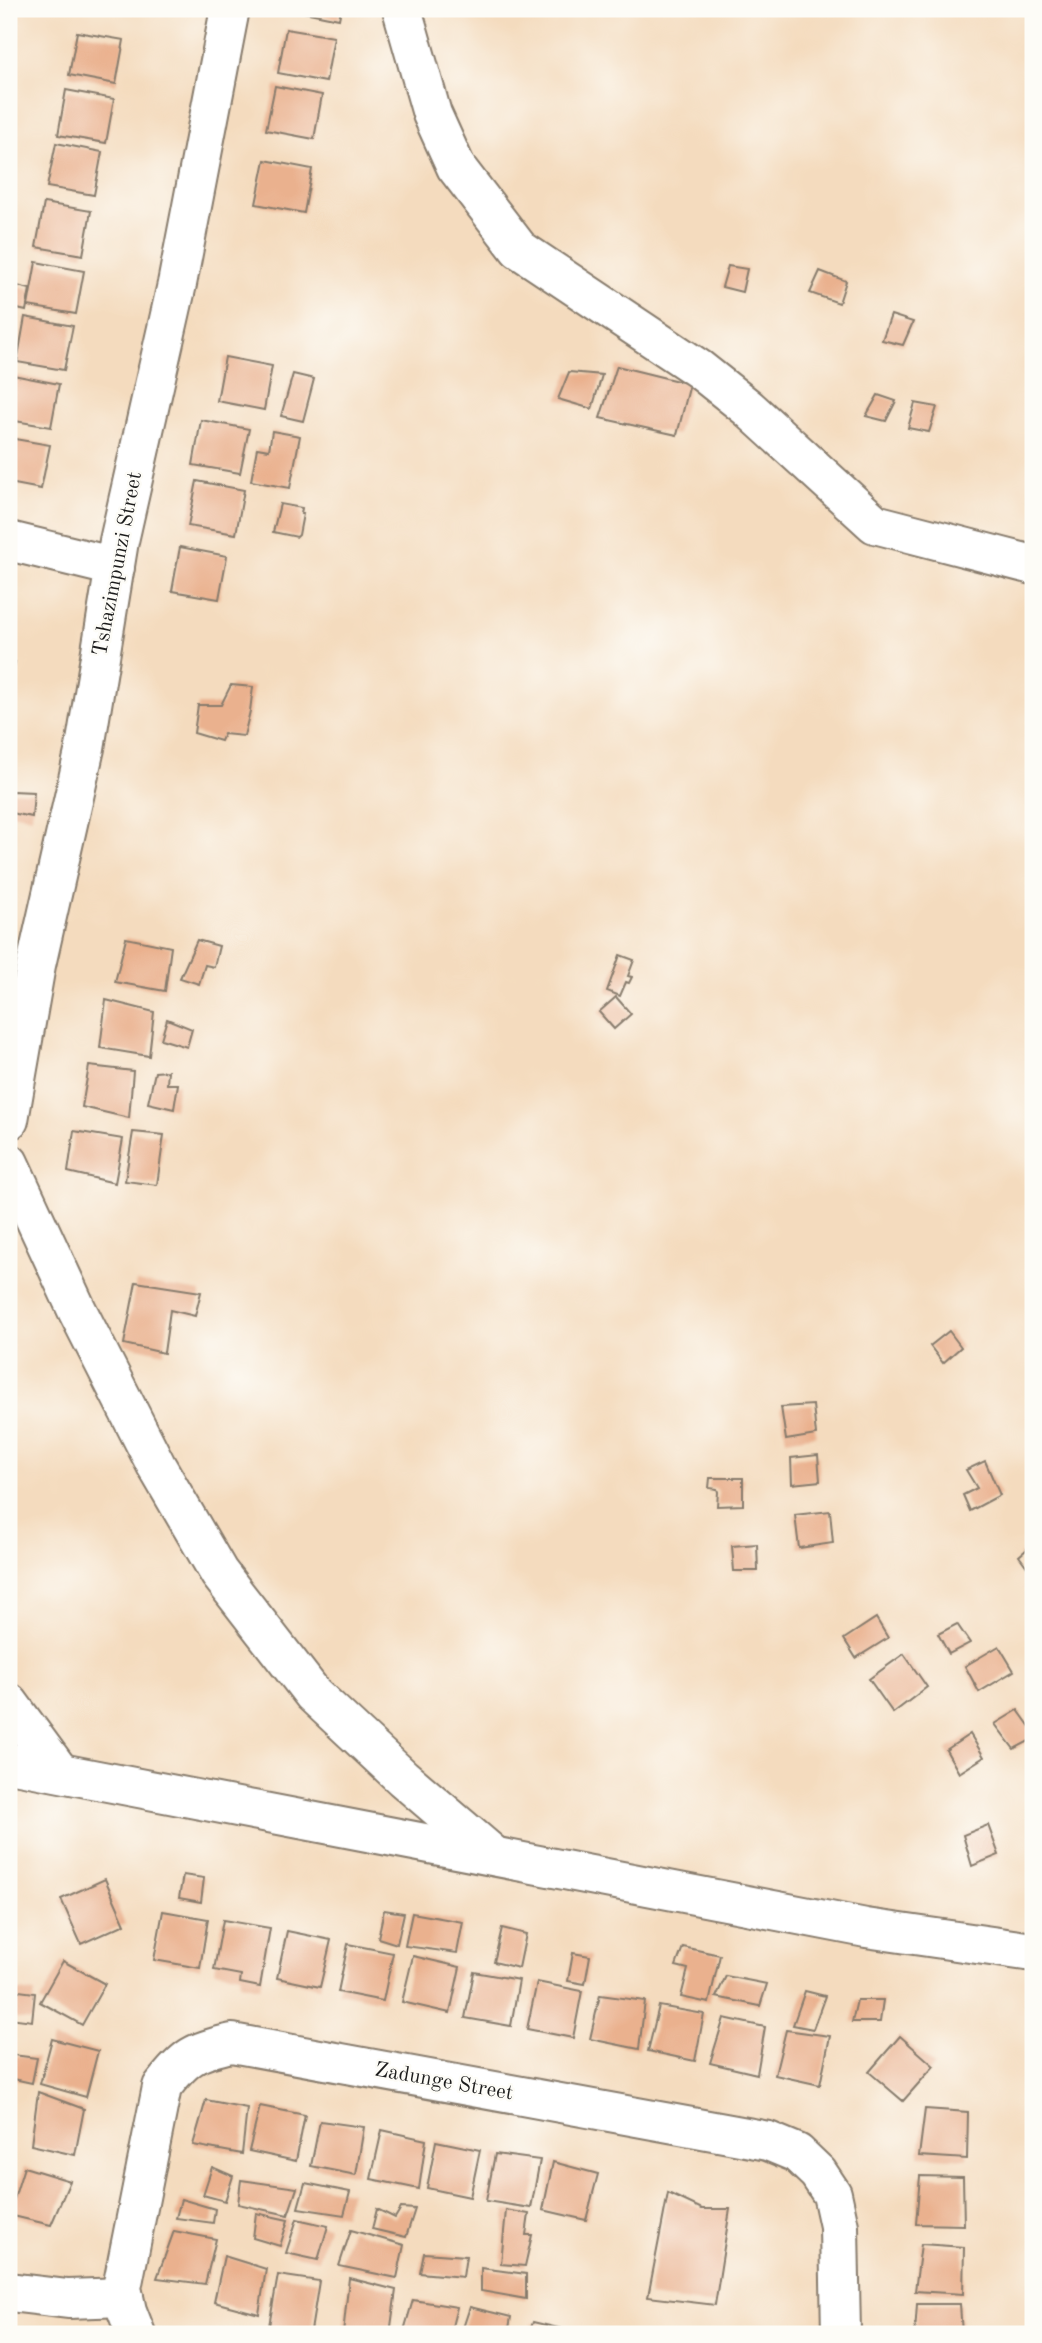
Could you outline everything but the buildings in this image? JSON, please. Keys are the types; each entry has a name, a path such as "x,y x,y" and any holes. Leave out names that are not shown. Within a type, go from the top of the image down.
{"street":[{"name":"Tshazimpunzi Street","path":"9,1121 36,965 85,748 115,567 177,284 230,9"},
{"path":"402,9 432,114 456,167 519,249 699,369 748,408 875,524 1033,565"},
{"path":"9,541 115,567"},
{"path":"9,1163 77,1310 156,1465 219,1573 313,1694 403,1778 495,1857"},
{"path":"9,1703 59,1771"},
{"path":"9,1763 866,1928 1033,1952"},
{"name":"Zadunge Street","path":"136,2334 122,2288 162,2087 181,2062 210,2048 232,2043 768,2141 797,2153 818,2173 832,2194 839,2226 841,2334"},
{"path":"9,2292 68,2300 124,2297"}]}
